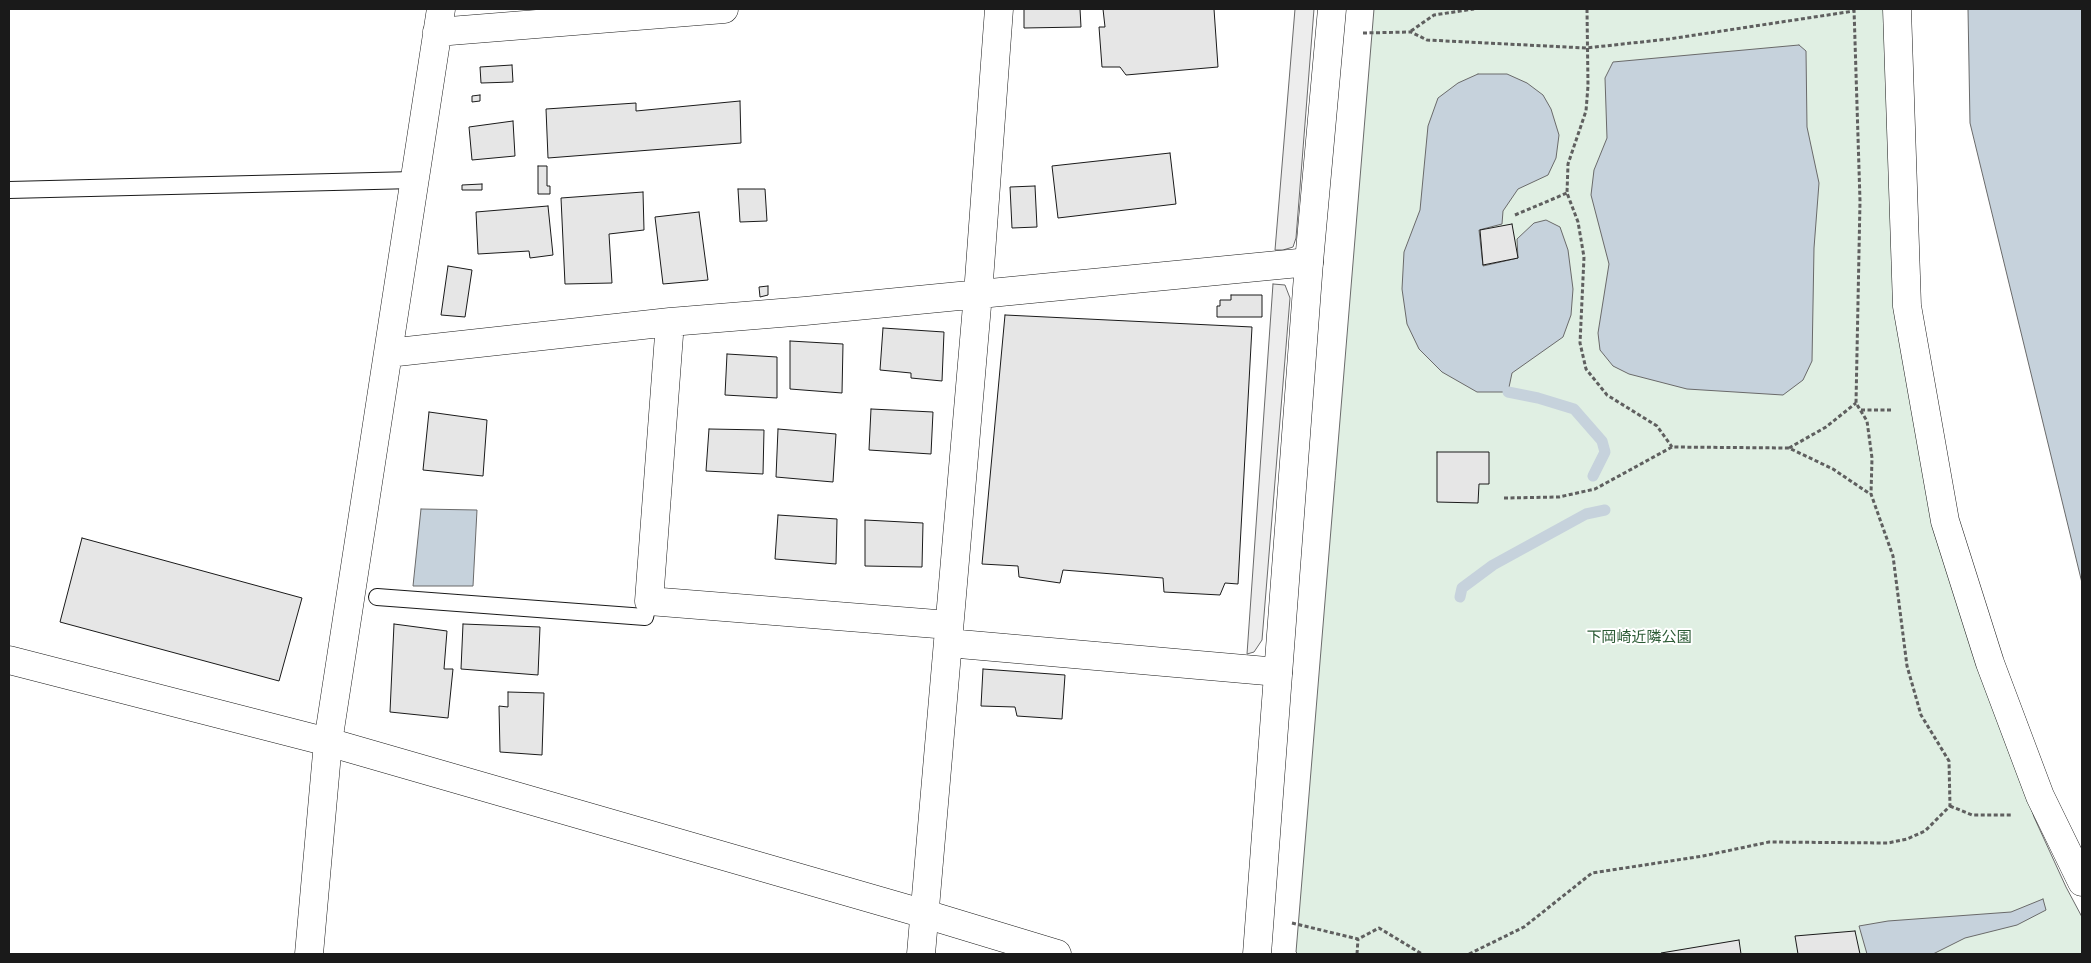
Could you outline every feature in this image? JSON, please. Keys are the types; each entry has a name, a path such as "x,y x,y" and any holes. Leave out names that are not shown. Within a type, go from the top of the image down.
{"street":[{"path":"309,954 328,742 439,21 724,9"},
{"path":"921,954 978,294 999,9"},
{"path":"1257,954 1309,262 1332,9"},
{"path":"1897,9 1906,306 1945,521 1990,662 2045,806 2082,882"},
{"path":"388,353 670,322 1309,262"},
{"path":"670,322 649,601 1278,672"},
{"path":"9,660 328,742 925,914 1057,954"}],"lane":[{"path":"9,190 414,180"},
{"path":"377,597 645,617 649,601"}],"path":[{"path":"1411,32 1434,15 1474,9"},
{"path":"1587,9 1586,48 1588,86 1586,111 1568,164 1567,193 1578,222 1584,257 1580,343 1586,369 1607,395 1657,426 1672,447"},
{"path":"1362,33 1411,32 1427,40 1586,48 1669,39 1854,10 1860,201 1856,403 1867,421 1872,458 1871,494 1893,556 1906,666 1921,715 1949,761 1950,806 1925,831 1906,840 1888,843 1769,842 1704,856 1592,873 1524,927 1469,954"},
{"path":"1515,215 1567,193"},
{"path":"1789,448 1826,427 1856,403"},
{"path":"1504,498 1559,497 1595,489 1672,447 1789,448 1833,469 1871,494"},
{"path":"1950,806 1972,815 2008,816 2045,806"},
{"path":"1290,922 1358,939 1379,928 1422,954"},
{"path":"1357,954 1358,939"}],"green space":[{"name":"下岡崎近隣公園","path":"1374,9 1887,9 1931,511 2034,817 2082,917 2082,954 1298,954 1296,952"}],"shaded area":[{"path":"1295,9 1314,9 1296,238 1293,247 1275,250"},
{"path":"1968,9 2082,9 2082,583 1970,123"},
{"path":"1799,45 1806,51 1807,127 1819,183 1814,248 1812,361 1803,380 1783,395 1687,389 1629,374 1613,366 1600,350 1598,333 1609,264 1591,195 1594,170 1607,138 1605,78 1613,62"},
{"path":"1478,74 1507,74 1527,83 1543,95 1551,109 1559,135 1556,158 1548,175 1518,189 1503,211 1502,224 1479,230 1483,266 1518,258 1517,239 1534,223 1546,220 1560,227 1568,250 1573,289 1571,315 1563,337 1512,373 1508,392 1477,392 1442,372 1419,349 1407,324 1402,289 1404,252 1420,210 1428,126 1438,98 1458,83"},
{"path":"1273,284 1285,285 1290,298 1262,640 1254,652 1247,654"},
{"path":"421,509 477,510 473,586 413,586"},
{"path":"2043,899 2046,910 2017,925 1965,938 1933,954 1867,954 1859,926 1888,921 2011,912"}],"building":[{"path":"1024,9 1080,9 1081,27 1024,28"},
{"path":"1103,9 1214,9 1218,67 1126,75 1120,67 1102,67 1099,27 1105,27"},
{"path":"512,65 513,82 481,83 480,67"},
{"path":"480,95 480,101 472,102 472,96"},
{"path":"740,101 741,143 548,158 546,109 636,103 636,111"},
{"path":"513,121 515,156 472,160 469,127"},
{"path":"1170,153 1176,204 1058,218 1052,166"},
{"path":"538,166 547,166 547,186 550,186 550,194 538,194"},
{"path":"482,184 482,190 462,190 462,185"},
{"path":"1035,186 1037,227 1012,228 1010,187"},
{"path":"738,189 765,189 767,221 740,222"},
{"path":"643,192 644,230 609,234 612,283 565,284 561,198"},
{"path":"548,206 553,255 530,258 529,251 478,254 476,212"},
{"path":"699,212 708,280 663,284 655,217"},
{"path":"1512,224 1518,258 1483,265 1480,230"},
{"path":"448,266 472,270 465,317 441,315"},
{"path":"768,286 768,295 760,297 759,287"},
{"path":"1231,295 1262,295 1262,317 1217,317 1217,306 1220,306 1220,300 1231,300"},
{"path":"1005,315 1252,327 1238,584 1225,583 1220,595 1164,592 1163,578 1063,570 1060,583 1019,577 1018,566 982,564"},
{"path":"883,328 944,332 942,381 911,378 911,373 880,370"},
{"path":"790,341 843,344 842,393 790,389"},
{"path":"727,354 777,357 777,398 725,395"},
{"path":"871,409 933,412 931,454 869,450"},
{"path":"429,412 487,420 483,476 423,470"},
{"path":"709,429 764,430 763,474 706,471"},
{"path":"778,429 836,434 833,482 776,477"},
{"path":"1437,452 1489,452 1489,484 1479,484 1478,503 1437,502"},
{"path":"778,515 837,519 836,564 775,559"},
{"path":"865,520 923,523 922,567 865,566"},
{"path":"82,538 302,598 279,681 60,622"},
{"path":"394,624 447,631 444,669 453,669 448,718 390,712"},
{"path":"463,624 540,627 538,675 461,669"},
{"path":"983,669 1065,675 1062,719 1017,716 1015,707 981,706"},
{"path":"508,692 544,693 542,755 500,752 499,706 508,707"},
{"path":"1855,931 1860,954 1798,954 1795,936"},
{"path":"1739,940 1741,954 1661,954 1661,953"}],"waterway":[{"path":"1508,392 1538,398 1574,409 1602,441 1605,452 1593,476"},
{"path":"1460,597 1462,588 1493,565 1586,514 1605,510"}]}
